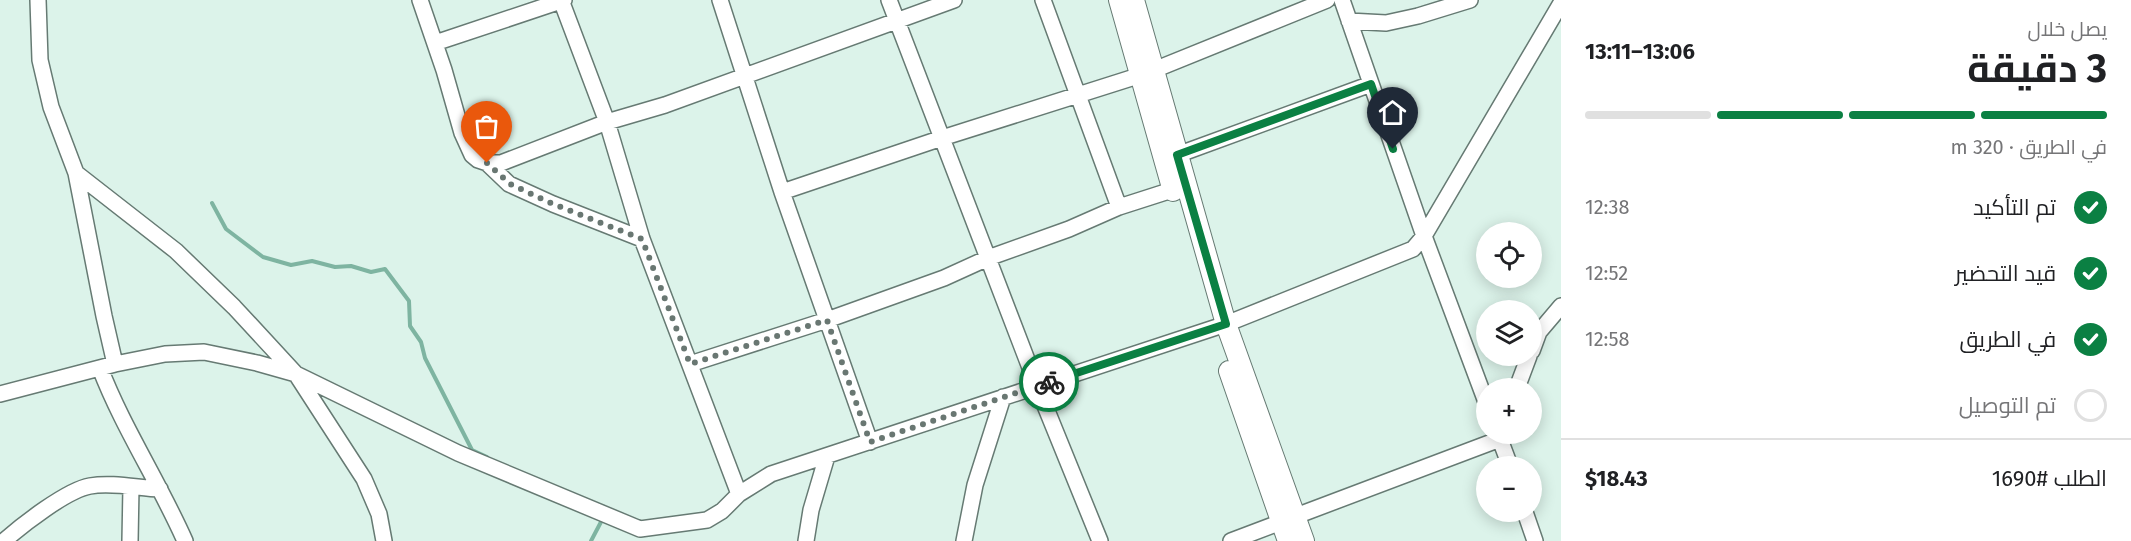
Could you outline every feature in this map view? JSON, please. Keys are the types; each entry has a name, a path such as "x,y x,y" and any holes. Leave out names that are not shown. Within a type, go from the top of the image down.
{"main road":[{"path":"1119,0 1177,155 1220,326"},
{"path":"1134,0 1172,189 1288,519 1304,541"},
{"path":"1288,519 1288,541"}],"street":[{"path":"38,0 40,60 51,107 76,173 104,316 116,364"},
{"path":"420,0 462,133 472,154 478,160 487,163 501,163 607,122 665,105 954,0"},
{"path":"435,43 562,0 607,122 642,239 739,494"},
{"path":"720,0 782,192 870,442"},
{"path":"889,0 1037,386 1100,541"},
{"path":"1043,0 1119,207"},
{"path":"782,192 942,138 1079,96 1147,72 1327,0"},
{"path":"1342,0 1424,236 1477,378"},
{"path":"1349,21 1386,23 1470,0"},
{"path":"0,393 165,354 204,352 296,374 458,453 641,535 707,520 722,511 739,494 771,474 1220,326 1396,258 1413,249 1424,236 1561,3"},
{"path":"1177,155 1371,84"},
{"path":"487,163 510,184 553,204 642,239"},
{"path":"76,173 176,251 234,307 296,374 364,479 379,514 384,541"},
{"path":"690,364 827,320 944,278 988,258 1069,230 1119,207 1172,189"},
{"path":"1542,328 1561,306"},
{"path":"100,368 134,443 160,489 185,541"},
{"path":"964,541 975,485 1003,397"},
{"path":"1231,541 1477,444"},
{"path":"806,541 811,510 827,456"},
{"path":"4,541 45,510 88,486 160,489"},
{"path":"130,487 130,541"},
{"path":"1528,522 1535,541"}],"waterway":[{"path":"212,203 226,229 263,257 291,265 312,261 335,267 351,266 371,272 385,269 409,301 410,326 421,342 425,358 472,450 487,457"},
{"path":"591,541 601,519"}],"way so far":[{"path":"487,163 510,184 553,204 642,239 690,364 827,320 870,442 1049,382"}],"route":[{"path":"1049,382 1226,324 1177,155 1371,84 1393,149"}]}
